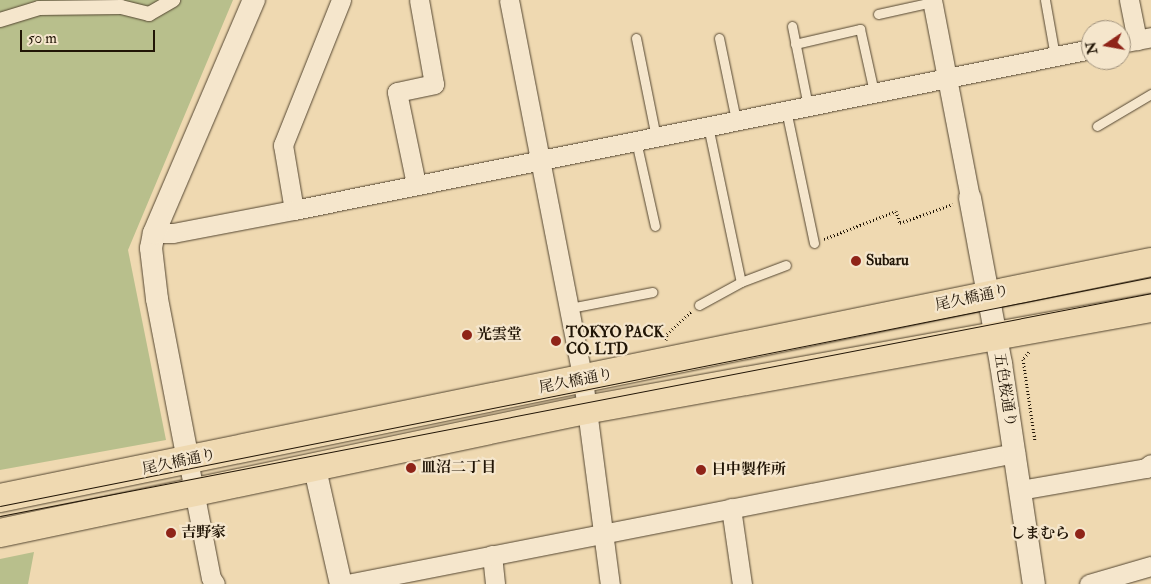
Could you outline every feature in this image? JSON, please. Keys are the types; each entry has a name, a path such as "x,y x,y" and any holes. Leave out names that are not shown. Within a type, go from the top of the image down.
{"main road":[{"name":"尾久橋通り","path":"0,498 666,363 989,294 1151,262"},
{"name":"尾久橋通り","path":"0,533 194,492 315,469 585,410 996,338 1151,308"}],"street":[{"path":"0,20 39,8 70,4 121,7 149,14 172,0"},
{"path":"215,584 211,578 154,283 151,248 154,234 254,0"},
{"path":"294,210 283,145 341,0"},
{"path":"416,184 397,92 434,84 419,0"},
{"path":"509,0 583,380 585,410 610,584"},
{"path":"1128,0 1136,40"},
{"path":"932,1 970,198"},
{"path":"154,234 173,233 294,210 540,158 636,141 1081,51"},
{"name":"五色桜通り","path":"970,198 996,338 1025,450 1020,490 1034,584"},
{"path":"347,584 1025,450"},
{"path":"1020,490 1146,468 1151,464"},
{"path":"315,469 341,584"},
{"path":"731,508 742,584"},
{"path":"492,555 495,584"},
{"path":"1089,584 1151,566"}],"lane":[{"path":"1045,0 1055,56"},
{"path":"878,14 932,1"},
{"path":"792,26 808,106"},
{"path":"795,44 860,29 874,92"},
{"path":"636,38 656,137"},
{"path":"719,38 736,120"},
{"path":"1097,126 1151,94"},
{"path":"786,110 814,243"},
{"path":"708,126 741,282"},
{"path":"636,141 655,226"},
{"path":"699,306 741,282 786,265"},
{"path":"570,308 652,292"}],"path":[{"path":"814,243 896,211 900,223 970,198"},
{"path":"666,363 666,334 699,306"},
{"path":"1025,450 1023,358 1034,347"}],"green space":[{"path":"0,0 233,0 128,250 166,440 0,470"},
{"path":"34,552 28,584 0,584 0,559"}],"tram line":[{"path":"0,506 1151,277"},
{"path":"0,516 1151,293"}],"place":[{"name":"Subaru","path":"856,261"},
{"name":"光雲堂","path":"467,335"},
{"name":"TOKYO PACK CO. LTD","path":"556,341"},
{"name":"皿沼二丁目","path":"411,468"},
{"name":"日中製作所","path":"701,470"},
{"name":"吉野家","path":"171,533"},
{"name":"しまむら","path":"1080,534"}]}
